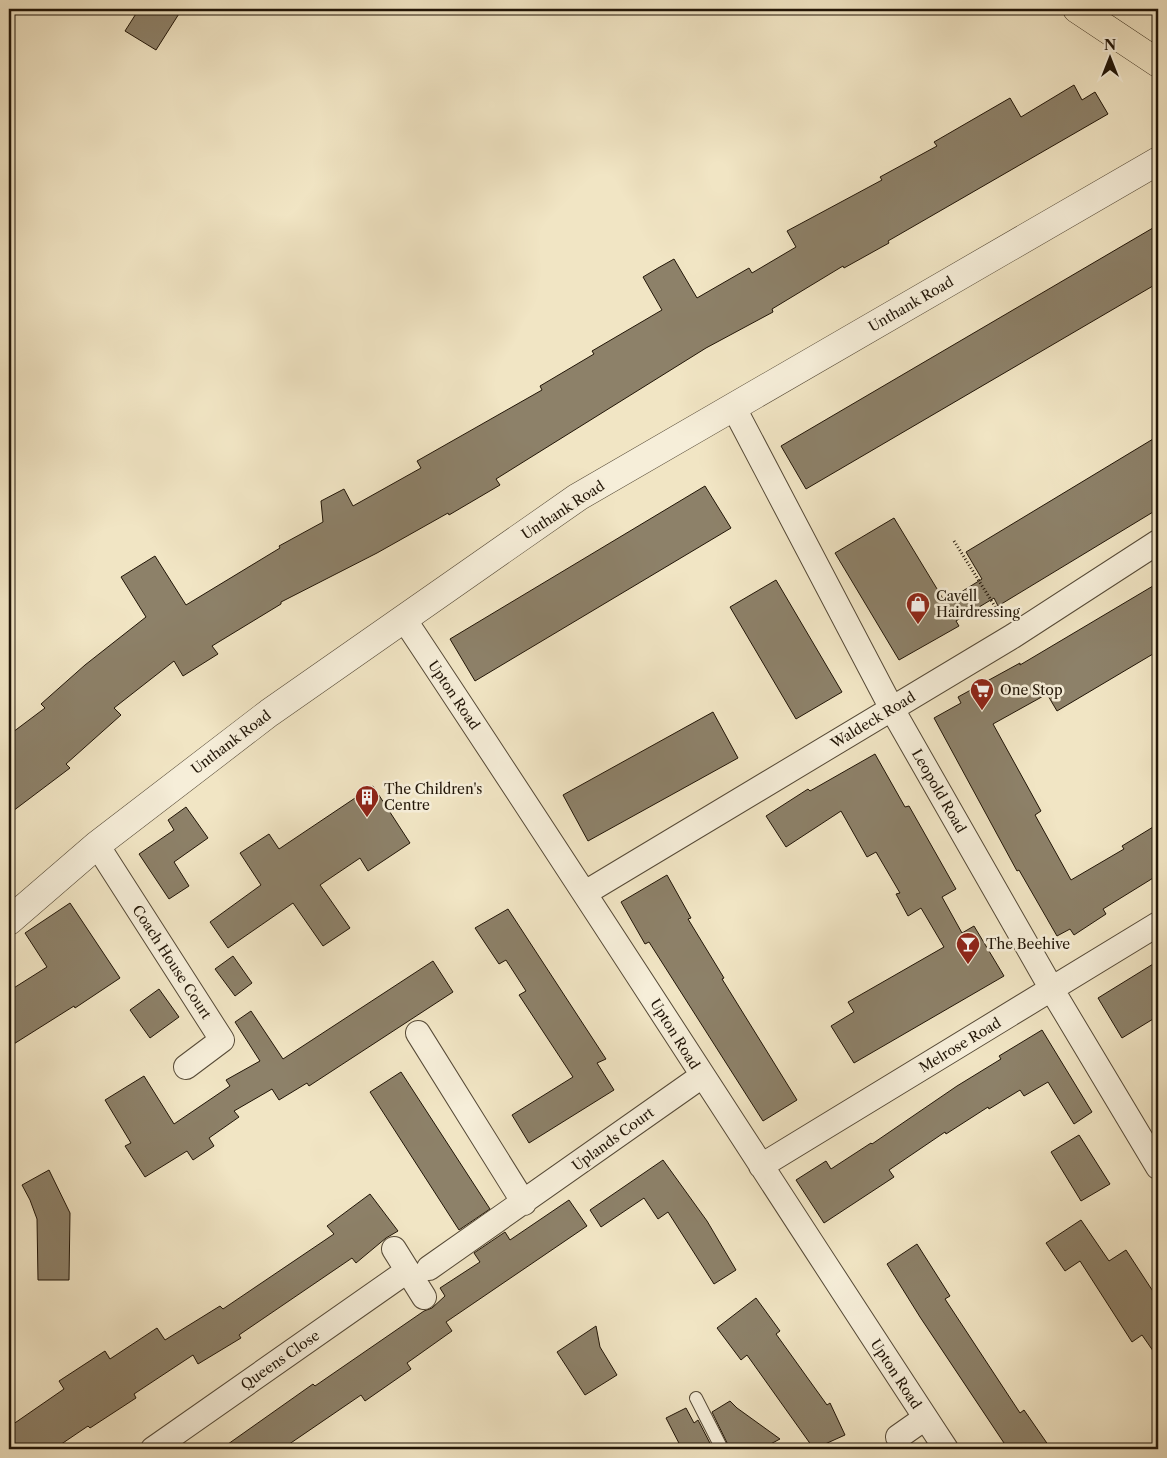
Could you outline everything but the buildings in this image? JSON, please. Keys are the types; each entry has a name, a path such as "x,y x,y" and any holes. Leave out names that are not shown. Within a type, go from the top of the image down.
{"highway":[{"path":"1077,9 1158,63"}],"street":[{"name":"Unthank Road","path":"9,921 98,845 270,713 578,497 1158,161"},
{"name":"Leopold Road","path":"734,408 892,708 1052,988 1158,1168"},
{"name":"Waldeck Road","path":"586,893 1013,636 1158,542"},
{"name":"Upton Road","path":"404,619 586,893 702,1076 946,1449"},
{"name":"Coach House Court","path":"98,845 222,1040 186,1067"},
{"name":"Melrose Road","path":"761,1166 1158,924"},
{"path":"418,1033 524,1203"},
{"name":"Uplands Court","path":"418,1269 524,1203 702,1076"},
{"path":"394,1249 418,1269 424,1297"},
{"name":"Queens Close","path":"153,1449 418,1269"},
{"path":"898,1437 925,1418"}],"lane":[{"path":"696,1398 722,1449"}],"path":[{"path":"954,541 1013,636"}],"place":[{"name":"Cavell Hairdressing","path":"918,625"},
{"name":"One Stop","path":"982,711"},
{"name":"The Children's Centre","path":"367,818"},
{"name":"The Beehive","path":"968,965"}]}
